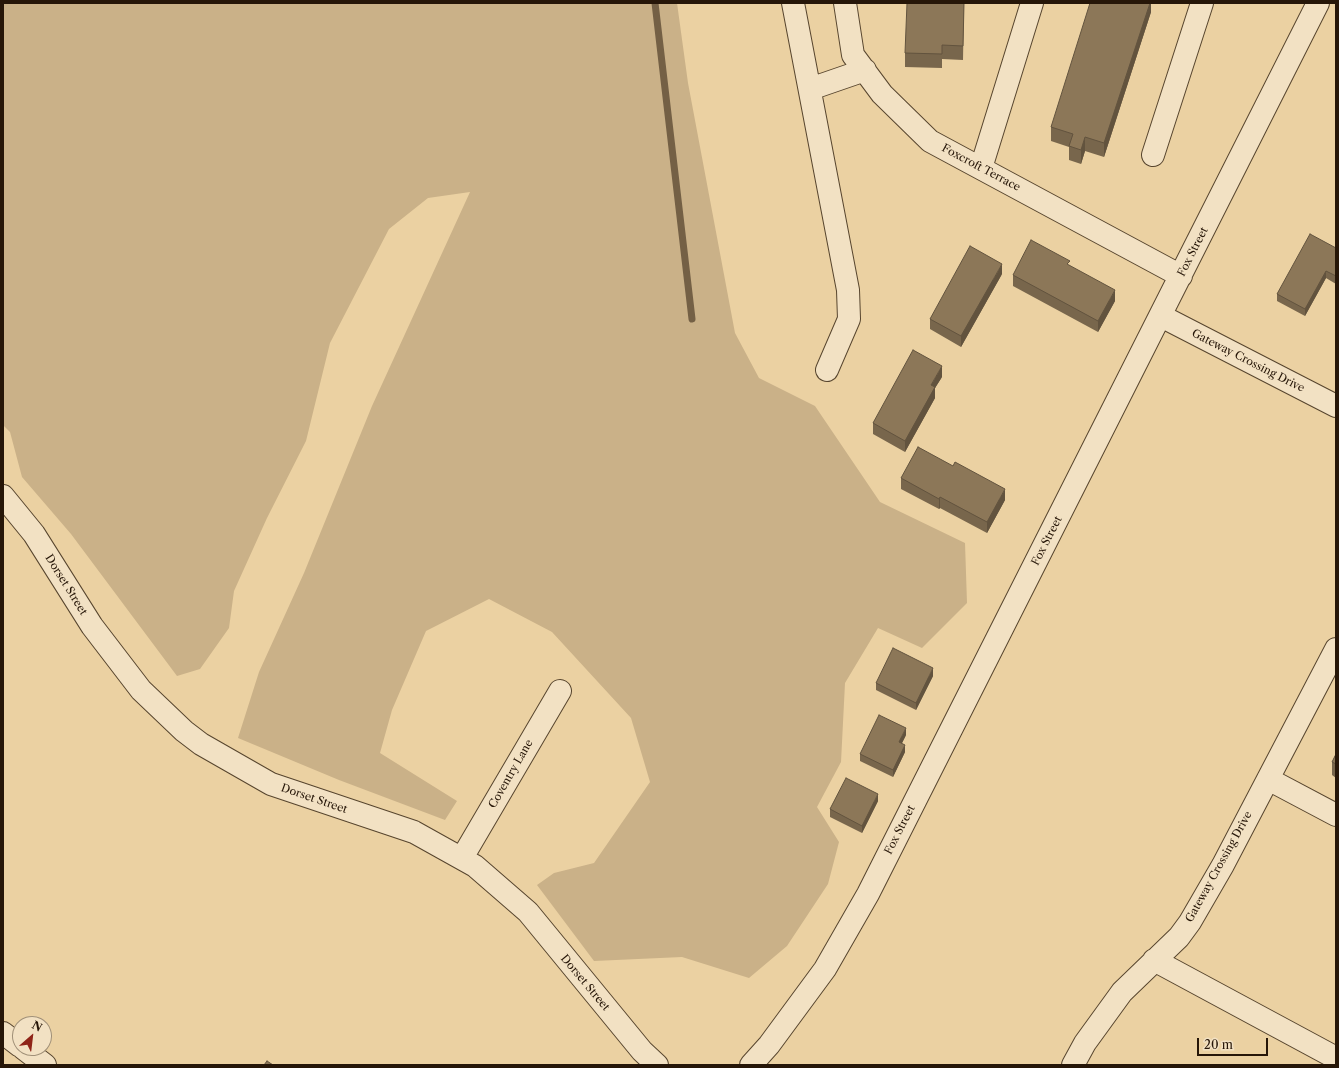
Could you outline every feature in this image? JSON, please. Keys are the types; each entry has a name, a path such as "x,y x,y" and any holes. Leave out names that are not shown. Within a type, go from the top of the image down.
{"street":[{"path":"793,3 848,290 850,319 827,370"},
{"name":"Foxcroft Terrace","path":"845,3 853,55 882,94 930,141 1181,276"},
{"path":"981,168 1032,3"},
{"path":"1154,155 1202,3"},
{"name":"Fox Street","path":"751,1065 769,1045 825,969 868,894 1318,3"},
{"path":"810,89 865,70"},
{"name":"Gateway Crossing Drive","path":"1161,316 1336,406"},
{"name":"Dorset Street","path":"3,496 34,534 92,626 141,690 184,731 201,744 271,784 414,832 475,866 528,912 642,1051 657,1065"},
{"name":"Gateway Crossing Drive","path":"1073,1065 1085,1043 1122,992 1179,937 1190,922 1223,865 1336,649"},
{"name":"Coventry Lane","path":"462,858 560,691"},
{"path":"1268,778 1336,815"},
{"path":"1154,960 1336,1058"},
{"path":"3,1033 12,1040"},
{"path":"33,1056 45,1065"}],"shaded area":[{"path":"3,3 677,3 688,83 735,333 759,378 815,406 880,502 965,543 967,603 922,648 878,628 845,683 841,762 817,807 839,842 828,884 787,946 749,978 682,957 594,961 537,885 554,873 594,863 650,782 631,718 552,632 489,599 426,631 392,710 380,753 457,801 445,820 339,780 238,738 259,672 304,573 372,406 470,192 428,198 389,229 330,343 306,441 267,518 234,591 229,628 200,669 177,676 71,534 22,477 10,432 3,425"}],"building":[{"path":"907,3 964,3 963,46 942,45 942,54 905,53"},
{"path":"1090,3 1150,3 1104,143 1085,137 1081,150 1069,146 1073,134 1051,127"},
{"path":"1310,234 1336,248 1336,276 1326,271 1305,309 1277,294"},
{"path":"1031,240 1070,261 1067,264 1115,290 1098,321 1013,275"},
{"path":"970,246 1002,264 961,336 930,319"},
{"path":"913,350 942,366 931,385 935,387 905,441 873,423"},
{"path":"918,447 953,466 955,462 1005,489 987,522 940,497 939,499 901,478"},
{"path":"893,648 933,668 916,703 876,683"},
{"path":"879,715 906,728 899,742 905,745 893,770 860,754"},
{"path":"1336,754 1336,764 1332,762"},
{"path":"846,778 878,794 862,826 830,809"},
{"path":"267,1061 273,1065 264,1065"}],"waterway":[{"path":"655,3 692,319"}]}
